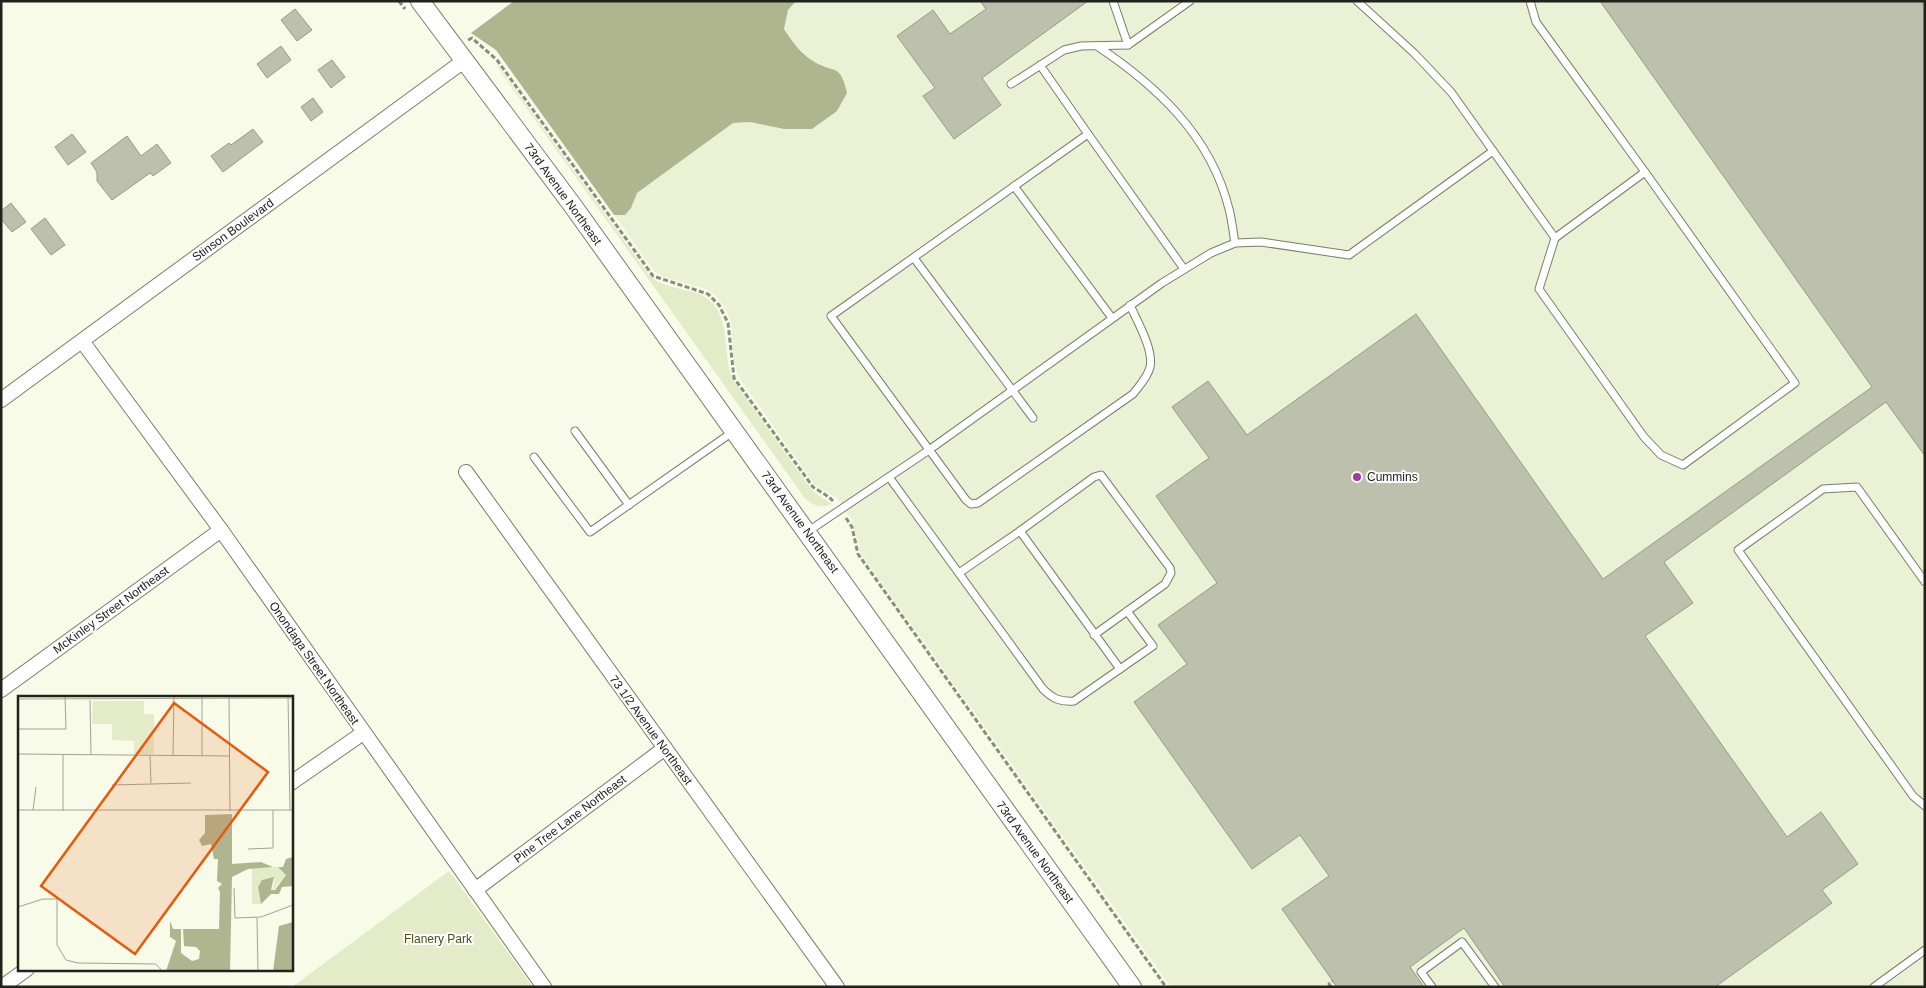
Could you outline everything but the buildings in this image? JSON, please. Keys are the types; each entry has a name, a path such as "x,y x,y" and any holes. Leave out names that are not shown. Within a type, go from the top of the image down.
{"street":[{"name":"73rd Avenue Northeast","path":"413,5 461,54 573,206 1132,987"},
{"name":"Stinson Boulevard","path":"1,400 82,341 461,54"},
{"name":"Onondaga Street Northeast","path":"82,341 221,530 544,987"},
{"name":"73 1/2 Avenue Northeast","path":"466,472 837,987"},
{"name":"McKinley Street Northeast","path":"1,690 221,530"},
{"path":"292,782 363,733"},
{"name":"Pine Tree Lane Northeast","path":"475,890 665,748"},
{"path":"2,987 26,970"}],"lane":[{"path":"1113,1 1128,45"},
{"path":"1011,84 1064,50 1081,46 1128,45 1190,1"},
{"path":"1357,1 1414,53 1450,92 1555,238"},
{"path":"1530,1 1536,22 1645,172 1795,383 1682,465 1661,455 1644,437 1539,289 1555,238 1645,172"},
{"path":"1097,46 1140,76 1188,124 1218,178 1229,208 1235,243"},
{"path":"1040,65 1184,269"},
{"path":"1088,134 831,316 966,500 971,504 978,503 1133,394 1143,381 1150,367 1149,350 1130,305"},
{"path":"807,532 1013,391 1130,305 1184,269 1211,254 1235,243 1261,242 1349,255 1493,151"},
{"path":"1014,186 1112,318"},
{"path":"914,258 1033,418"},
{"path":"576,431 629,505"},
{"path":"534,457 590,532 735,431"},
{"path":"959,574 1094,477 1101,475 1170,568 1171,574 1165,584 1094,635"},
{"path":"889,477 1043,689 1052,698 1063,702 1074,701 1153,646 1127,611"},
{"path":"1925,582 1857,487 1823,489 1738,550 1912,796 1925,806"},
{"path":"1020,531 1120,669"},
{"path":"1432,987 1421,972 1462,942 1495,987"},
{"path":"1874,987 1925,950"}],"path":[{"path":"399,1 413,5"},
{"path":"461,54 472,38 497,60 653,276 708,294 719,305 728,323 734,378 814,487 829,497 840,510 852,527 858,554 1166,987"},
{"path":"1331,987 1329,984 1333,981"}],"shaded area":[{"path":"514,1 796,1 788,10 784,29 808,58 839,73 847,93 837,111 812,129 784,129 750,122 733,123 637,193 631,208 625,215 614,215 496,50 471,33"},
{"path":"796,1 1925,1 1925,987 1171,987 861,554 852,520 837,498 815,485 738,376 734,362 731,322 723,305 715,295 706,289 665,277 655,272 614,215 625,215 631,208 637,193 733,123 750,122 784,129 833,69 813,61 795,45 784,28 788,10"}],"green space":[{"path":"496,63 649,275 665,285 694,292 711,301 717,309 724,326 728,363 733,380 808,485 814,492 832,504 817,506 804,497"},
{"name":"Flanery Park","path":"449,871 533,987 292,987"}],"place":[{"name":"Cummins","path":"1357,477"}]}
